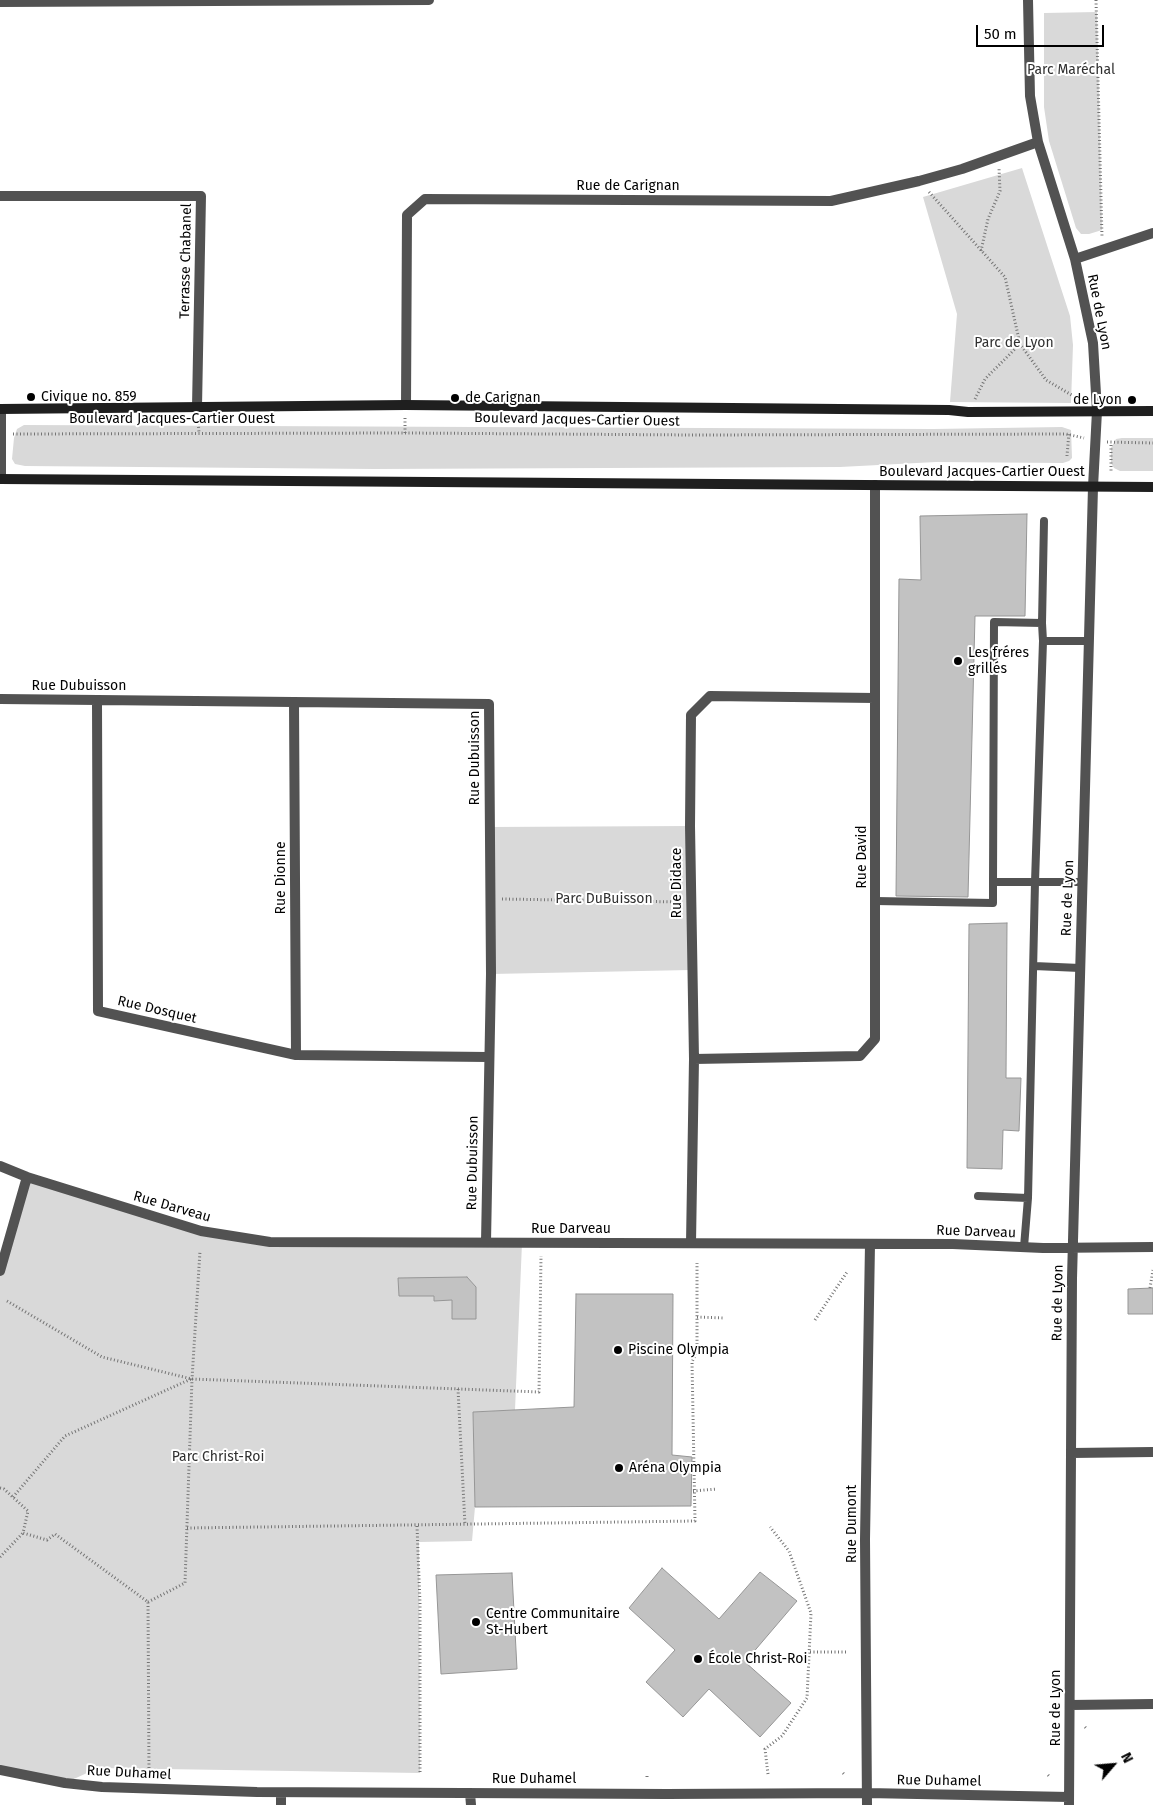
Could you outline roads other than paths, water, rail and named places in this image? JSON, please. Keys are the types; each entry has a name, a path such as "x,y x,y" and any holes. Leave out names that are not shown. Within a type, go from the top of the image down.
{"main road":[{"name":"Boulevard Jacques-Cartier Ouest","path":"1,409 406,405 949,410 968,412 1153,411"},
{"name":"Boulevard Jacques-Cartier Ouest","path":"1,479 1153,487"}],"street":[{"path":"0,2 429,0"},
{"name":"Rue de Lyon","path":"1028,0 1030,96 1038,142 1075,259 1093,343 1097,411 1093,487 1073,1248 1069,1801"},
{"name":"Rue de Carignan","path":"406,405 406,215 425,199 831,201 962,169 1038,142"},
{"name":"Terrasse Chabanel","path":"0,196 201,196 197,407"},
{"path":"1075,259 1153,233"},
{"name":"Rue David","path":"694,1059 860,1056 875,1039 875,485"},
{"name":"Rue Didace","path":"691,1243 694,1059 691,902 692,716 710,696 875,698"},
{"name":"Rue Dubuisson","path":"0,699 489,704 491,974 486,1242"},
{"name":"Rue Dosquet","path":"97,700 98,1011 296,1055 488,1057"},
{"name":"Rue Dionne","path":"294,702 296,1055"},
{"name":"Rue Darveau","path":"0,1166 27,1177 201,1231 270,1242 953,1244 1073,1248 1153,1247"},
{"path":"0,1271 27,1177"},
{"name":"Rue Dumont","path":"867,1805 865,1539 870,1244"},
{"path":"1071,1452 1153,1452"},
{"path":"1070,1705 1153,1704"},
{"name":"Rue Duhamel","path":"0,1770 65,1784 281,1793 470,1793 668,1800 867,1794 1069,1801"},
{"path":"281,1793 281,1805"},
{"path":"470,1793 471,1805"}],"lane":[{"path":"1,409 1,479"},
{"path":"1024,1247 1028,1198 1044,521"},
{"path":"875,901 993,902 994,622 1042,623"},
{"path":"1042,641 1089,641"},
{"path":"993,882 1082,882"},
{"path":"1034,966 1080,968"},
{"path":"978,1196 1028,1198"}],"place":[{"name":"Civique no. 859","path":"31,397"},
{"name":"de Carignan","path":"455,398"},
{"name":"de Lyon","path":"1132,400"},
{"name":"Les fréres grillés","path":"958,661"},
{"name":"Piscine Olympia","path":"618,1350"},
{"name":"Aréna Olympia","path":"619,1468"},
{"name":"Centre Communitaire St-Hubert","path":"476,1622"},
{"name":"École Christ-Roi","path":"698,1659"}],"park label":[{"name":"Parc Maréchal","path":"1071,70"},
{"name":"Parc de Lyon","path":"1014,343"},
{"name":"Parc DuBuisson","path":"604,899"},
{"name":"Parc Christ-Roi","path":"218,1457"}]}
